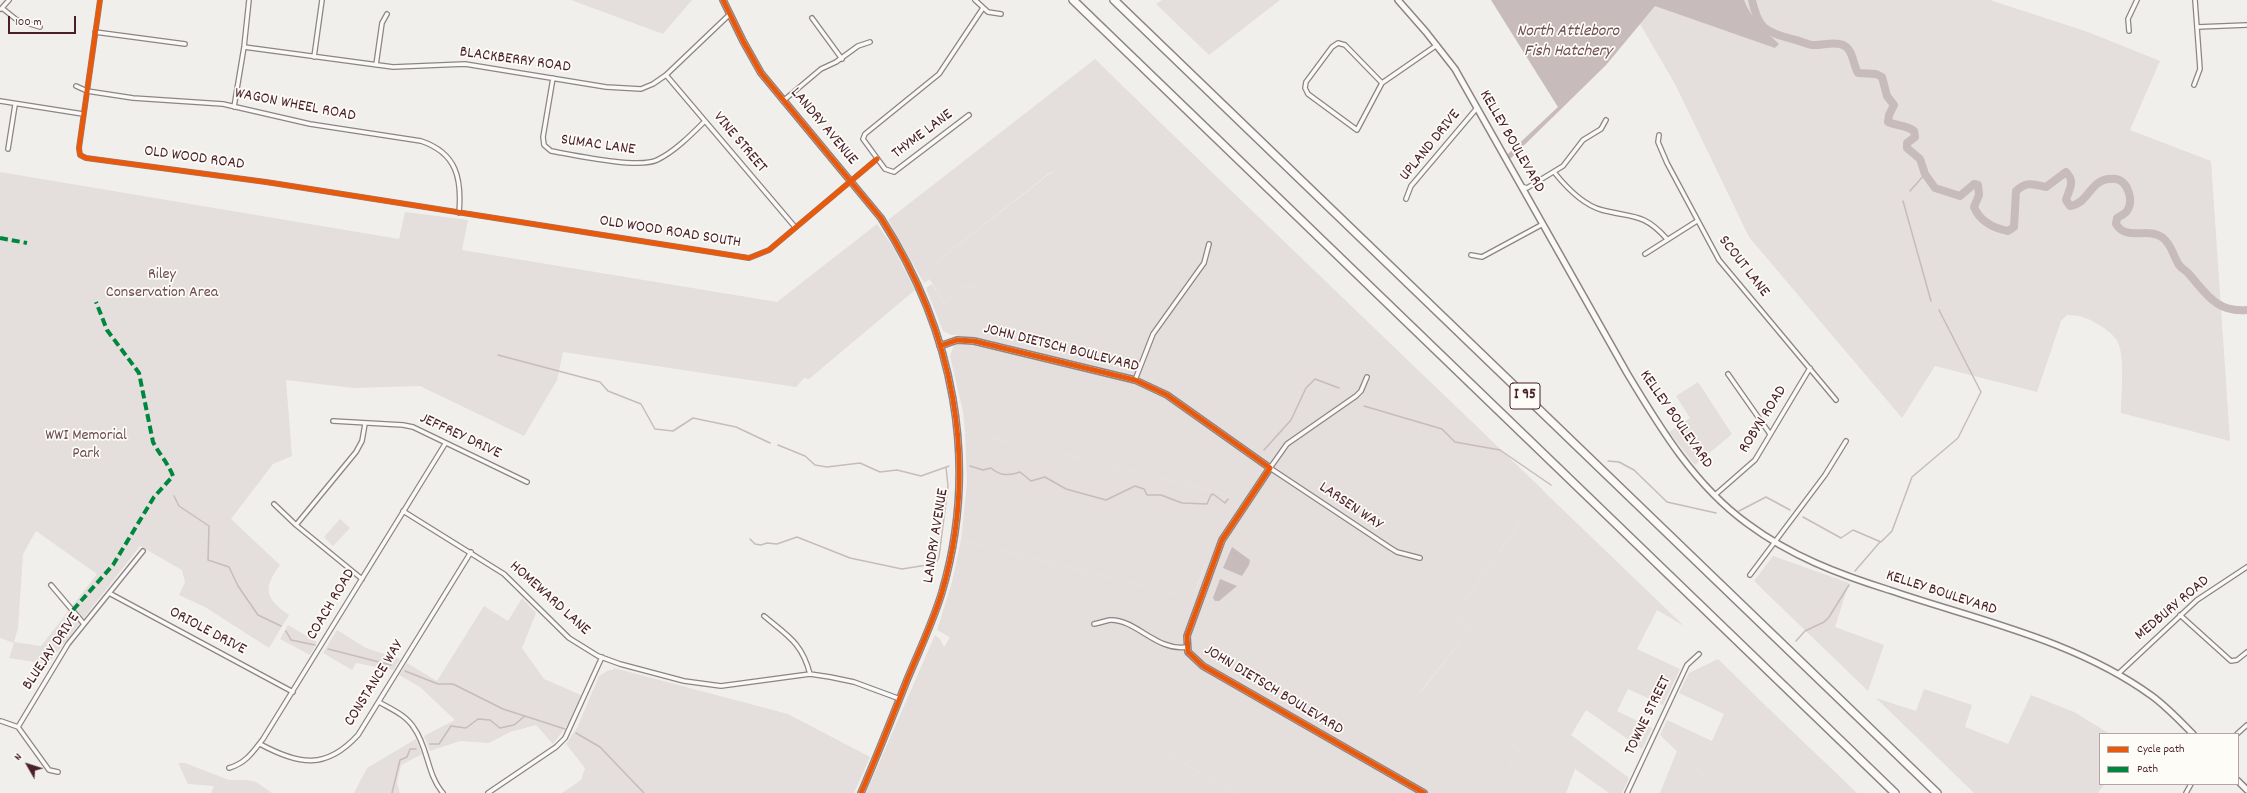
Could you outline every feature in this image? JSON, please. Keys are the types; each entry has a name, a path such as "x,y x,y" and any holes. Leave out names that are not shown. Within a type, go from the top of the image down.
{"highway":[{"name":"I 95","path":"1073,0 1895,793"},
{"name":"I 95","path":"1114,0 1937,793"}],"street":[{"path":"9,0 1,9 17,20 40,27"},
{"name":"OLD WOOD ROAD","path":"100,0 83,114 79,148 80,155 86,158 259,181 459,213"},
{"path":"234,106 244,47 249,0"},
{"path":"314,57 322,0"},
{"name":"LANDRY AVENUE","path":"724,0 752,58 783,101 881,218 916,277 940,346 956,416 959,454 958,508 951,555 942,591 900,699 861,793"},
{"path":"975,0 991,13 1001,14"},
{"name":"KELLEY BOULEVARD","path":"1398,0 1437,45 1454,69 1627,374 1655,419 1680,455 1715,495 1746,523 1775,543 1802,558 1836,572 2048,643 2075,653 2118,674 2152,696 2191,733"},
{"path":"2129,31 2128,19 2137,0"},
{"path":"2194,85 2199,72 2195,0"},
{"path":"877,159 864,141 863,137 939,74 983,8"},
{"path":"376,65 382,23 387,14"},
{"name":"BLACKBERRY ROAD","path":"244,47 376,65 465,64 630,90 641,89 653,84 666,75 730,14"},
{"path":"812,18 842,59"},
{"path":"2197,27 2247,25"},
{"path":"95,32 186,44"},
{"path":"783,101 821,69 842,59 858,46 870,42"},
{"path":"1382,83 1344,45 1338,43 1332,47 1306,82 1304,88 1307,93 1357,130 1382,83 1437,45"},
{"name":"VINE STREET","path":"666,75 795,227"},
{"name":"SUMAC LANE","path":"553,78 544,136 544,145 551,151 626,163 646,164 667,154 705,121"},
{"name":"WAGON WHEEL ROAD","path":"76,86 86,91 161,101 186,100 234,106 310,124 429,143 450,160 457,173 460,188 459,213"},
{"path":"0,101 15,105 83,114"},
{"path":"8,149 15,105"},
{"name":"UPLAND DRIVE","path":"1406,199 1411,186 1477,108"},
{"name":"THYME LANE","path":"877,159 885,169 891,172 897,170 969,115"},
{"path":"1521,186 1527,188 1563,166 1583,140 1602,129 1606,120"},
{"name":"SCOUT LANE","path":"1659,135 1658,142 1697,221 1719,260 1836,400"},
{"name":"OLD WOOD ROAD SOUTH","path":"459,213 749,258 758,256 769,250 877,159"},
{"path":"1554,172 1588,204 1602,210 1643,218 1657,228 1667,239"},
{"path":"1645,254 1697,221"},
{"path":"1471,255 1482,257 1543,224"},
{"path":"1135,380 1153,334 1204,263 1209,244"},
{"name":"JOHN DIETSCH BOULEVARD","path":"940,346 957,340 974,341 1135,380 1167,395 1270,468 1222,540 1187,636 1187,647 1191,657 1203,666 1424,793"},
{"name":"ROBYN ROAD","path":"1715,495 1750,465 1810,368"},
{"path":"1728,374 1770,434"},
{"path":"1270,468 1287,444 1356,396 1361,391 1368,377"},
{"name":"JEFFREY DRIVE","path":"333,421 366,424 403,424 413,427 445,444 527,482"},
{"path":"296,525 356,452 362,441 366,424"},
{"path":"1750,575 1775,543 1796,511 1825,475 1846,441"},
{"name":"COACH ROAD","path":"229,768 239,765 248,758 260,744 445,444"},
{"name":"LARSEN WAY","path":"1270,468 1388,547 1397,552 1420,558"},
{"path":"274,504 296,525 362,579"},
{"name":"HOMEWARD LANE","path":"404,511 504,574 569,638 602,657 620,664 684,681 720,686 810,674 854,682 900,699"},
{"name":"BLUEJAY DRIVE","path":"18,727 47,677 84,624 143,551"},
{"name":"CONSTANCE WAY","path":"260,744 277,753 307,762 335,756 348,747 358,735 379,702 471,552"},
{"name":"MEDBURY ROAD","path":"2118,674 2180,615 2210,591 2247,566"},
{"path":"51,585 84,624"},
{"name":"ORIOLE DRIVE","path":"109,593 293,692"},
{"path":"2180,615 2227,658 2235,661 2247,652"},
{"path":"764,616 796,642 806,657 810,674"},
{"path":"1094,624 1111,620 1137,630 1173,648 1187,647"},
{"name":"TOWNE STREET","path":"1627,793 1687,665 1699,654"},
{"path":"488,793 556,747 565,738 602,657"},
{"path":"379,702 405,718 414,728 433,776 444,793"},
{"path":"1,721 18,727 49,770 58,772"},
{"path":"2238,733 2247,726"},
{"path":"2239,782 2247,790"}],"shaded area":[{"path":"571,0 692,0 663,34"},
{"path":"1168,130 1543,490 1454,616 1471,628 1420,692 1520,749 1493,793 1235,793 1130,732 1126,738 937,630 952,582 961,540 1193,599 1215,538 1237,503 1224,494 1111,465 965,432 963,412 950,356 975,286 958,288 944,304 925,271 1053,171 1093,224 1103,224"},
{"path":"1698,382 1732,434 1695,465 1669,432 1690,418 1676,396"},
{"path":"1768,708 1857,793 1660,793 1677,751 1702,775"}],"green space":[{"path":"1162,0 1280,0 1209,55 1156,4"},
{"path":"1491,0 1990,0 2088,32 2160,61 2130,130 2211,161 2230,441 2121,413 2122,364 2119,345 2116,339 2106,329 2091,320 2072,315 2067,315 2061,321 2037,392 1935,366 1902,418 1749,237 1675,84 1640,24 1606,65 1510,159 1508,154 1558,107"},
{"path":"1095,59 1168,130 1103,225 1093,224 1052,171 925,271 930,279 924,283 888,220"},
{"path":"0,172 399,239 405,212 468,220 462,250 777,302 877,224 893,247 915,290 809,379 804,378 796,387 563,352 557,380 524,436 420,386 354,388 286,380 292,456 273,464 231,519 280,565 274,573 269,587 269,593 275,604 289,615 269,648 205,607 179,595 185,582 182,570 140,546 48,664 9,658 14,643 0,638","holes":["36,531 97,574 41,646 14,642 18,628 23,554"]},
{"path":"1093,224 1046,288 1006,287"},
{"path":"1206,269 1221,296 1275,336 1353,378 1353,386 1348,392 1290,430 1269,453 1260,448 1285,414 1228,376 1201,411 1190,404 1203,377 1200,371 1152,350"},
{"path":"932,284 944,304 958,288 975,286 958,335 951,335 943,331 926,288"},
{"path":"1435,387 1684,626 1657,610 1637,649 1680,669 1663,705 1628,689 1617,711 1652,728 1642,749 1586,710 1571,735 1629,778 1622,793 1609,793 1575,769 1566,793 1493,793 1520,749 1420,693 1471,628 1454,616 1522,520 1423,457 1401,455 1382,441 1373,440 1364,442 1324,496 1280,465 1284,456 1304,437 1330,417 1363,395 1411,416"},
{"path":"965,432 1111,465 1224,494 1237,503 1223,526 1212,549 1193,599 961,540 967,482"},
{"path":"340,519 350,528 333,546 324,537"},
{"path":"1773,556 1849,583 1835,627 1884,645 1868,691 1754,581"},
{"path":"522,598 536,613 522,648 544,679 581,695 568,724 553,744 536,725 510,732 489,743 460,741 430,751 424,736 455,720 420,687 399,675 407,663 437,681 484,606 508,621"},
{"path":"288,625 317,642 310,655 280,639"},
{"path":"337,630 366,648 400,659 393,670 356,663 352,670 323,653"},
{"path":"935,635 940,639 944,647 950,637 1118,730 1130,732 1235,793 866,793"},
{"path":"1718,659 1768,708 1702,775 1660,735 1667,720 1712,741 1724,714 1679,693 1689,673"},
{"path":"614,668 788,714 870,757 854,793 562,793 581,780 585,768 566,744 577,728 599,676 609,670 613,670"},
{"path":"1924,689 1972,705 1965,727 2008,744 2031,695 2074,712 2108,733 2099,733 2099,785 2104,785 2098,793 1974,793 1876,698 1916,711"},
{"path":"416,739 422,754 401,765 397,783 400,793 354,793 367,768"},
{"path":"178,763 185,763 229,780 247,780 256,782 272,793 211,793 214,786 188,784"}],"water":[{"name":"North Attleboro Fish Hatchery","path":"1491,0 1744,0 1754,18 1779,44 1775,48 1655,6 1606,65 1510,159 1508,154 1558,107"},
{"path":"1232,547 1250,560 1249,565 1242,576 1223,568"},
{"path":"1220,579 1237,586 1219,601 1215,601 1213,598"}],"waterway":[{"path":"1752,0 1760,23 1769,31 1812,45 1835,43 1843,45 1849,50 1858,73 1876,74 1882,77 1887,96 1894,105 1889,115 1888,122 1914,131 1915,137 1907,143 1907,148 1920,159 1925,174 1935,188 1960,196 1974,184 1978,185 1979,195 1974,207 1980,217 1988,224 2008,231 2014,227 2016,191 2024,186 2034,184 2046,187 2066,172 2071,179 2070,189 2066,200 2070,206 2077,204 2095,185 2100,182 2107,179 2116,179 2124,183 2130,197 2127,211 2117,218 2116,224 2126,232 2151,233 2163,238 2170,247 2180,266 2206,294 2219,305 2236,310 2247,310"},
{"path":"1910,191 1925,174"},
{"path":"1903,201 1931,301"},
{"path":"1803,517 1841,538 1853,530 1881,542 1892,531 1912,477 1958,438 1981,392 1939,310"},
{"path":"498,355 600,382 608,391 641,404 655,429 673,431 693,418 736,427 770,443"},
{"path":"1264,450 1291,420 1306,388 1315,379 1339,388"},
{"path":"1364,406 1442,429 1455,442 1500,450 1551,485"},
{"path":"778,445 805,456 815,465 827,467 860,463 880,472 897,470 921,476 949,466"},
{"path":"1608,461 1619,462 1634,470 1667,502 1716,513"},
{"path":"970,466 983,470 991,468 1001,474 1020,472 1031,481 1045,477 1066,489 1106,500 1135,486 1144,489 1147,495 1161,495 1182,503 1207,504 1211,495 1213,494 1225,503 1228,499"},
{"path":"750,539 755,544 761,545 767,543 777,544 797,537 850,558 902,569 927,565 937,561 939,557 948,486 946,467"},
{"path":"174,496 179,506 209,526 208,560 229,567 238,586 258,615 281,626"},
{"path":"1739,511 1766,497 1790,510"},
{"path":"1855,571 1880,542"},
{"path":"1796,641 1805,631 1824,622 1829,617 1849,585"},
{"path":"286,631 291,640 315,645"},
{"path":"328,649 391,665"},
{"path":"405,671 438,684 453,684 503,709 565,729"},
{"path":"430,744 439,744 451,726 466,728 478,719 490,720 500,728 514,725 525,716"},
{"path":"576,733 600,747 644,793"},
{"path":"392,793 400,760 407,757 410,749 416,749"}],"marked path":[{"path":"0,238 27,243"},
{"path":"73,610 113,565 154,497 173,476 153,442 139,373 107,330 96,302"}],"cycle path":[{"path":"100,0 79,148 80,155 86,158 266,182 749,258 769,250 877,159"},
{"path":"723,0 761,73 881,218 906,261 926,305 942,351 953,398 958,446 959,494 953,543 942,592 930,625 861,793"},
{"path":"940,346 957,340 974,341 1135,380 1167,395 1270,468 1222,540 1187,636 1188,652 1203,666 1424,793"}],"park label":[{"name":"Riley Conservation Area","path":"162,285"},
{"name":"WWI Memorial Park","path":"86,446"}]}
